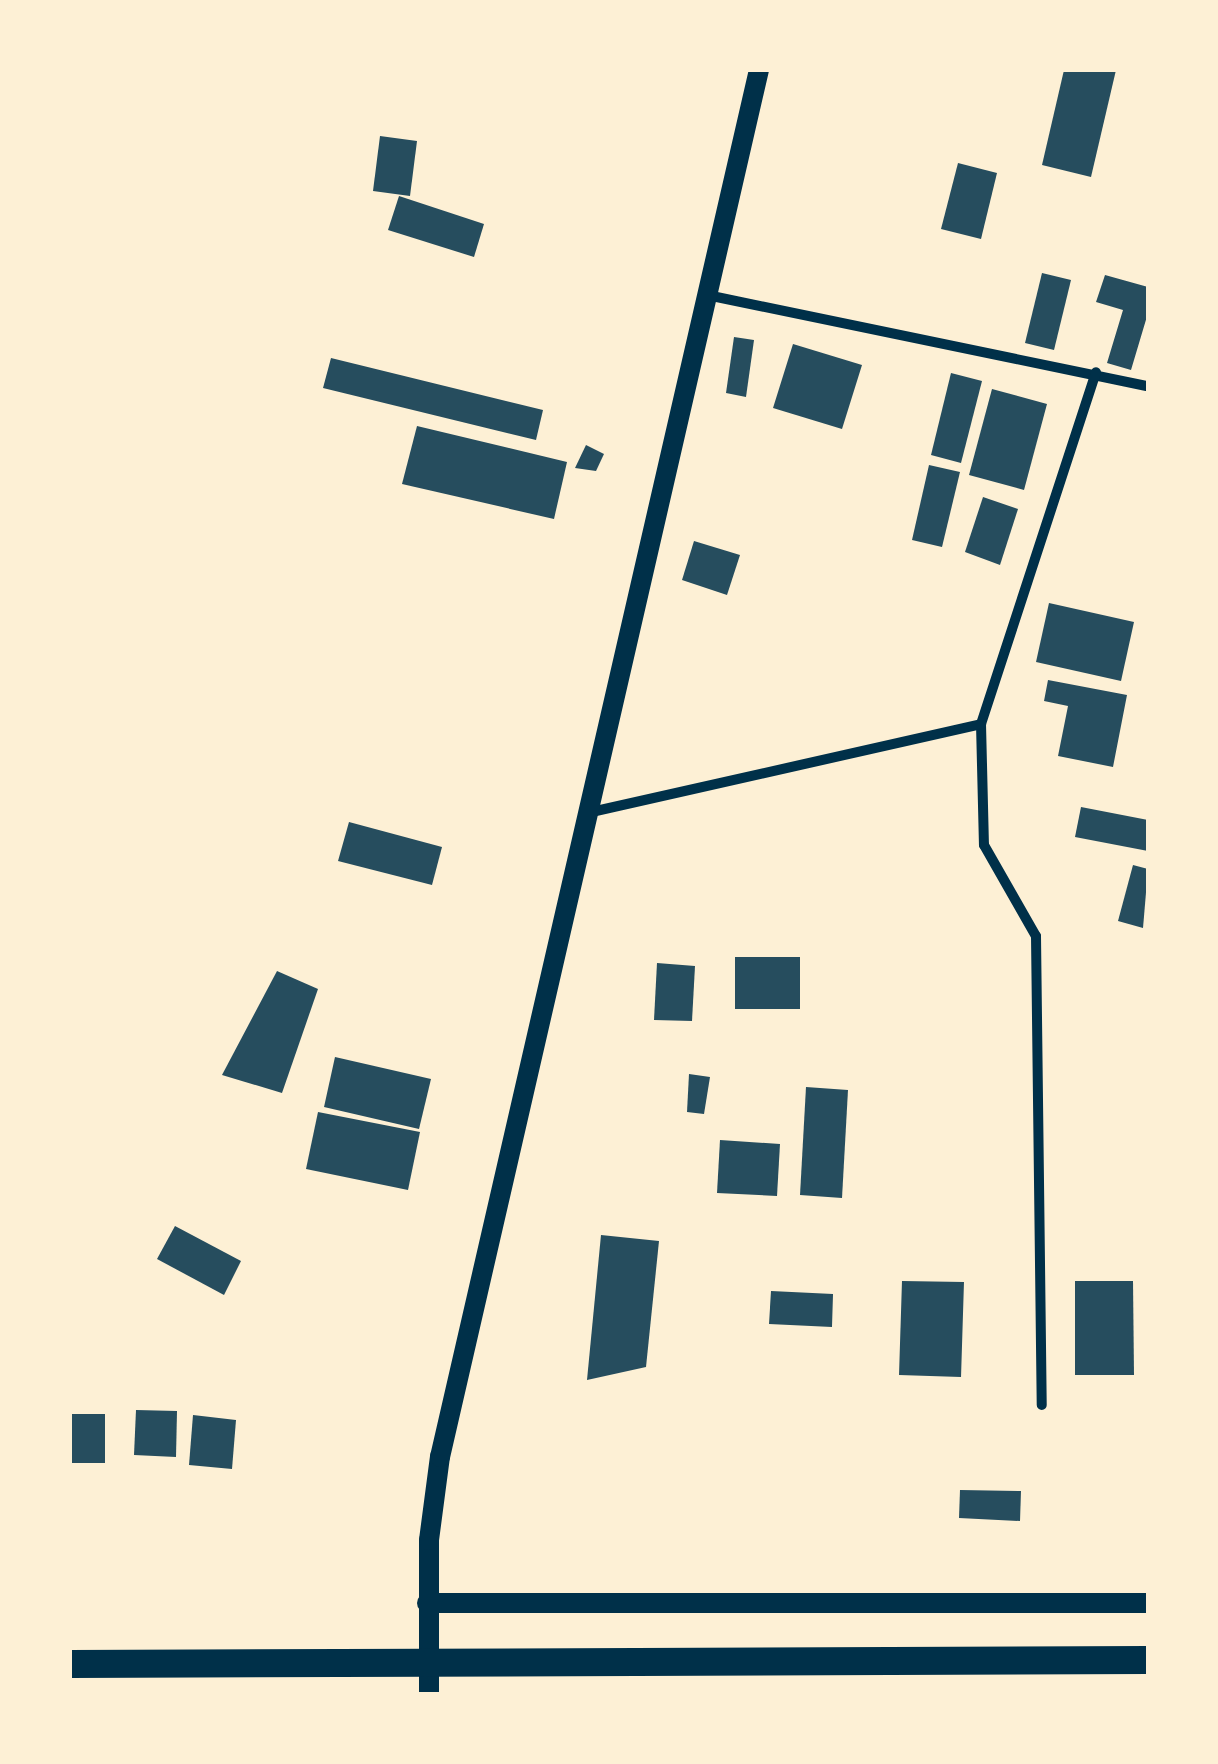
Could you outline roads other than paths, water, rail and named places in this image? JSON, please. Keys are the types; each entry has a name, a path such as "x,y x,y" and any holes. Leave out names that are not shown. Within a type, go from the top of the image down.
{"highway":[{"path":"70,1664 1148,1660"}],"main road":[{"path":"429,1694 427,1603 440,1457 759,70"},
{"path":"427,1603 1148,1603"}],"street":[{"path":"707,294 1096,372 1148,386"},
{"path":"1042,1405 1036,936 984,844 981,724 1096,372"},
{"path":"585,814 981,724"}]}
